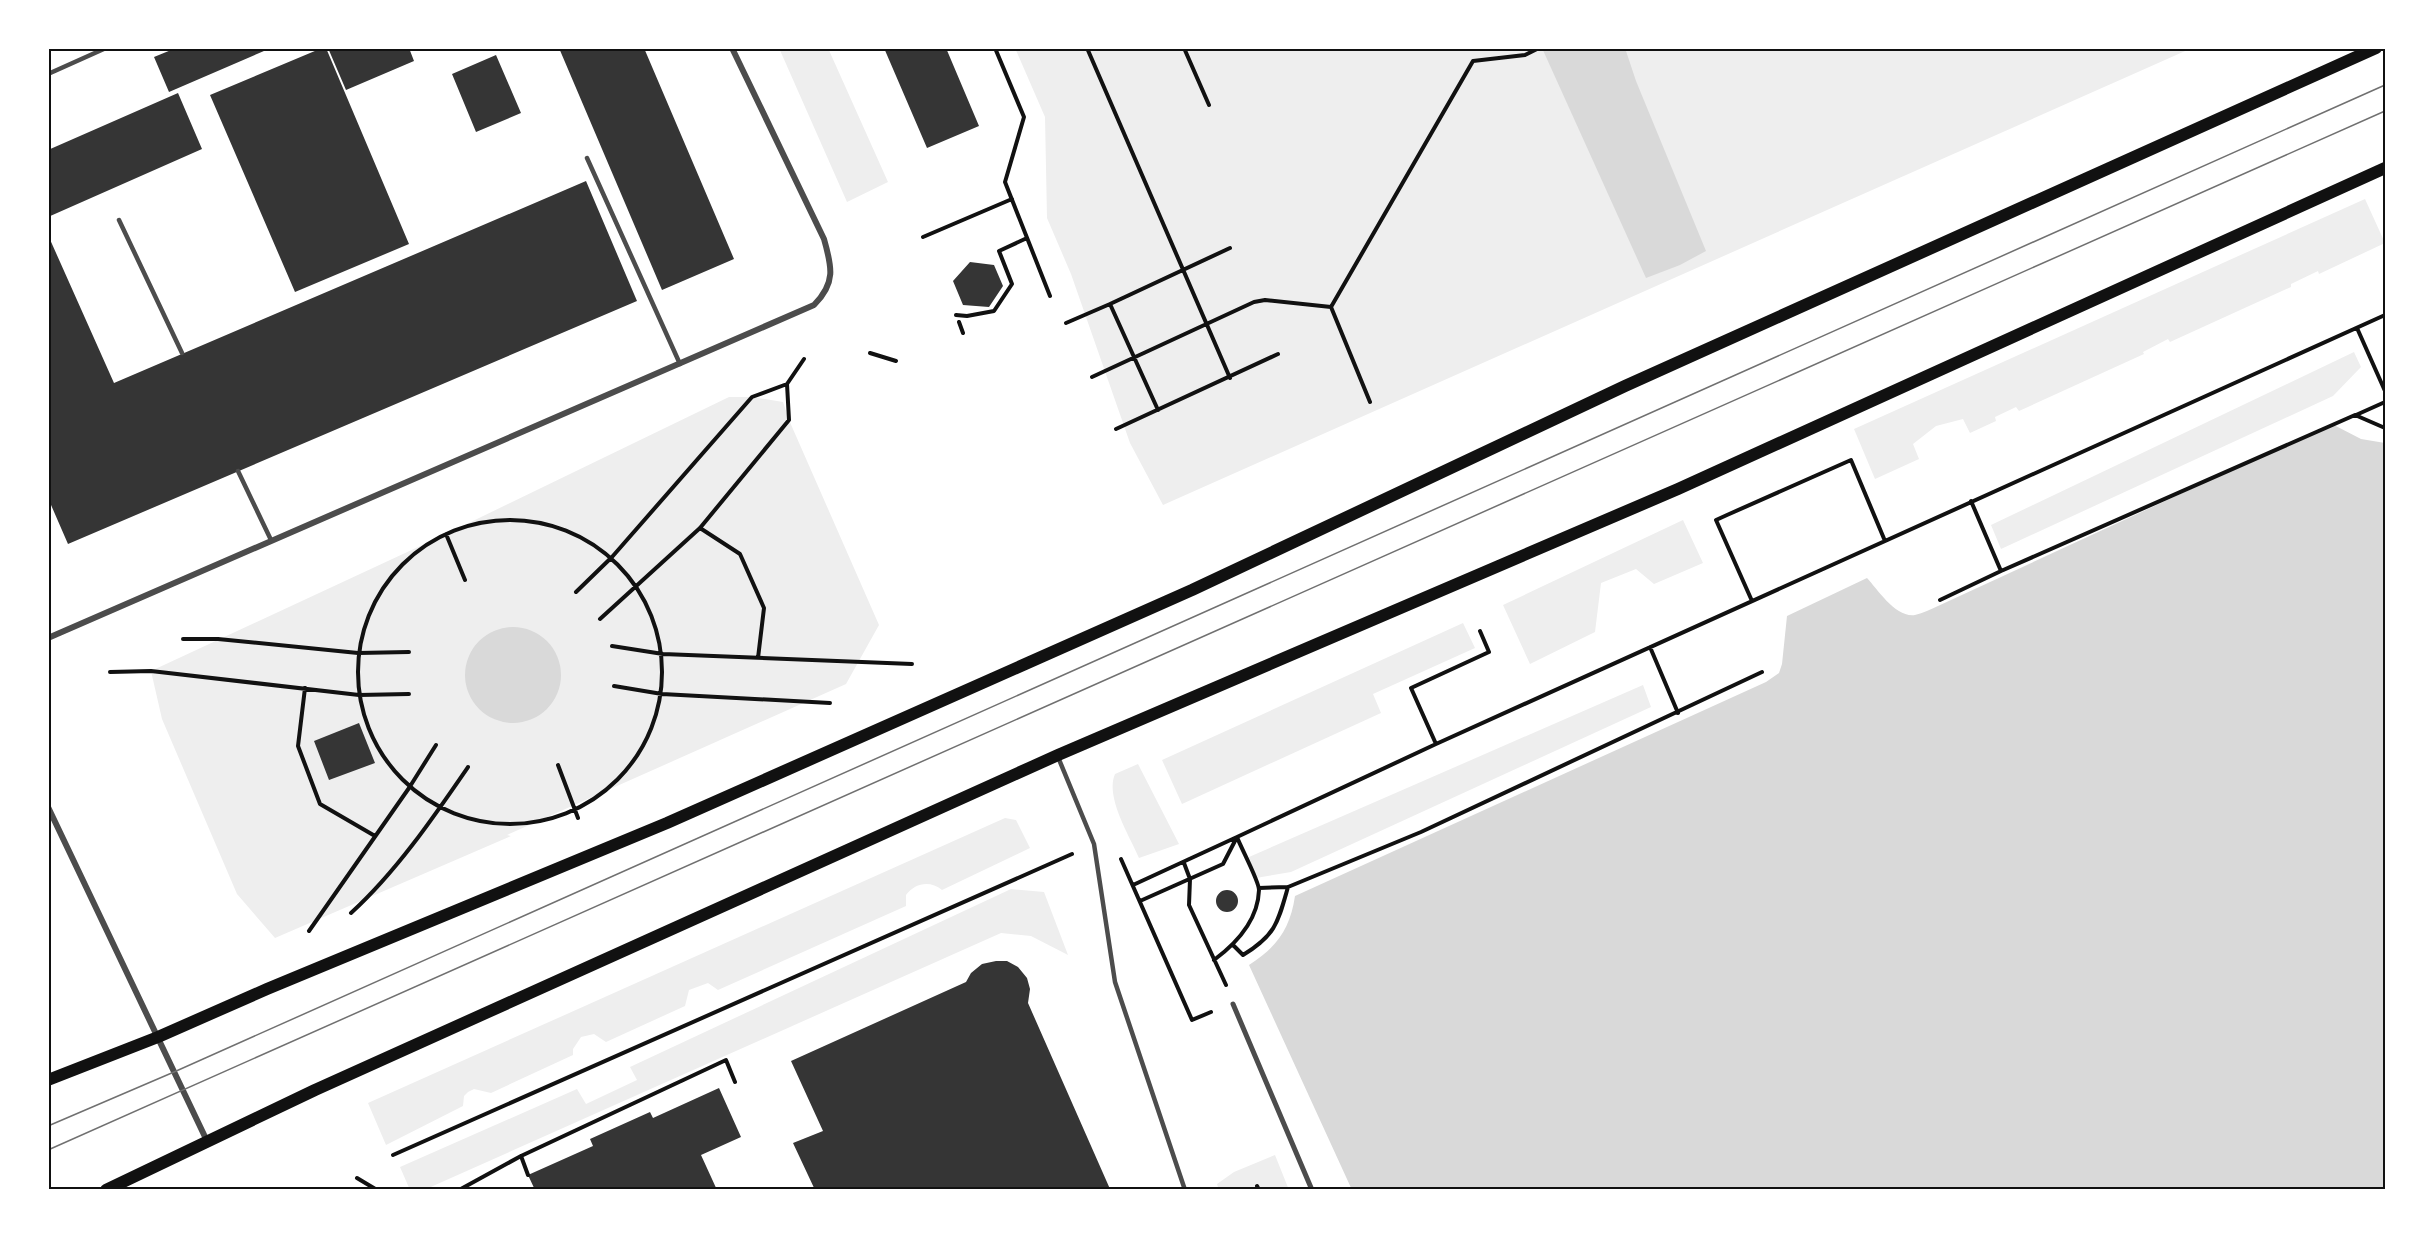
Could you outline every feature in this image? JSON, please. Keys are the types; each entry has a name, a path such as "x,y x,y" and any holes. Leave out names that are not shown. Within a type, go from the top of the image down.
{"main road":[{"path":"48,1080 158,1037 667,823 1170,600 1625,386 2376,48"},
{"path":"106,1190 315,1090 1058,755 1678,489 2385,168"}],"street":[{"path":"48,638 814,305 827,292 830,257 824,239 732,48"},
{"path":"48,807 207,1142"},
{"path":"1233,1004 1312,1190"}],"lane":[{"path":"48,74 106,48"},
{"path":"587,158 680,364"},
{"path":"119,220 182,353"},
{"path":"238,471 272,540"},
{"path":"1058,755 1094,844 1115,982 1185,1190"}],"path":[{"path":"994,48 1024,117 1005,182 1050,296"},
{"path":"1088,48 1230,378"},
{"path":"1184,48 1209,105"},
{"path":"1331,307 1473,61 1525,55 1539,48"},
{"path":"923,237 1011,199"},
{"path":"956,315 967,316 993,311 1012,284 999,251 1027,238"},
{"path":"1066,324 1230,248"},
{"path":"1092,377 1254,302 1265,300 1331,307"},
{"path":"1110,304 1158,410"},
{"path":"1331,307 1370,402"},
{"path":"1133,885 1436,744 2385,315"},
{"path":"959,322 963,333"},
{"path":"2357,328 2385,391"},
{"path":"870,353 896,361"},
{"path":"1116,429 1278,354"},
{"path":"576,592 612,557 752,397 787,384 804,359"},
{"path":"600,620 700,528 789,420 787,384"},
{"path":"1940,600 2385,402"},
{"path":"2355,416 2385,428"},
{"path":"1752,601 1716,520 1727,515 1851,460 1885,541"},
{"path":"1971,501 2001,571"},
{"path":"530,520 574,532 612,557 638,587 654,619 663,654 662,694 647,742 617,783 575,811 531,824 484,823 440,808 409,788 385,761 368,729 358,695 358,653 372,606 401,565 446,534 485,521 530,520"},
{"path":"700,528 740,554 764,608 758,657"},
{"path":"446,534 465,580"},
{"path":"1436,744 1411,688 1490,652 1480,631"},
{"path":"183,639 218,639 358,653 409,652"},
{"path":"612,646 663,654 912,664"},
{"path":"1650,647 1678,712"},
{"path":"110,672 151,671 358,695 409,694"},
{"path":"1259,888 1288,886 1421,832 1762,672"},
{"path":"614,686 662,694 830,703"},
{"path":"305,688 298,746 320,804 375,836"},
{"path":"309,931 409,788 436,745"},
{"path":"558,765 578,818"},
{"path":"351,913 370,896 440,808 468,767"},
{"path":"1140,901 1223,864 1237,837"},
{"path":"1214,960 1233,946 1252,919 1259,888 1237,837"},
{"path":"1120,856 1192,1020"},
{"path":"1184,863 1190,879 1189,905 1224,982"},
{"path":"393,1155 1038,870"},
{"path":"1233,946 1243,955 1273,932 1288,886"},
{"path":"459,1190 521,1156 726,1060 735,1082"},
{"path":"521,1156 528,1175"},
{"path":"357,1178 377,1190"}],"shaded area":[{"path":"779,48 828,48 888,182 847,202"},
{"path":"1015,48 2192,48 1163,505 1130,443 1071,274 1047,218 1045,117"},
{"path":"1542,48 1625,48 1636,81 1706,251 1680,265 1646,278"},
{"path":"2365,199 2385,243 2319,274 2318,271 2291,284 2291,287 2170,342 2168,339 2143,352 2144,354 2019,411 2016,407 1995,417 1996,421 1970,433 1963,419 1936,426 1913,444 1919,459 1875,479 1854,429"},
{"path":"2354,352 2361,367 2333,396 2001,549 1991,525"},
{"path":"729,397 752,397 783,402 879,625 846,684 507,835 511,836 275,938 237,894 162,719 151,671 446,534"},
{"path":"2332,424 2361,439 2385,443 2385,1190 1352,1190 1249,965 1275,944 1281,936 1290,918 1295,896 1766,682 1779,673 1782,664 1787,616 1867,578 1894,608 1908,615 1915,615"},
{"path":"1683,520 1703,563 1654,584 1636,569 1601,583 1595,632 1530,664 1503,605"},
{"path":"1463,623 1475,648 1373,694 1381,713 1182,804 1162,760"},
{"path":"513,627 531,631 547,641 557,657 561,675 557,693 547,709 531,719 513,723 495,719 479,709 469,693 465,675 469,657 479,641 495,631"},
{"path":"1643,685 1651,707 1291,872 1256,878 1249,857"},
{"path":"1138,764 1179,844 1139,858 1113,794 1115,774"},
{"path":"1005,818 1016,820 1030,848 942,890 928,884 918,886 906,895 906,906 718,990 708,983 689,990 685,1006 606,1042 594,1034 581,1037 573,1049 573,1055 491,1093 474,1089 464,1096 463,1106 386,1145 368,1103"},
{"path":"1011,889 1044,892 1068,955 1031,936 1001,933 424,1190 410,1190 400,1167 577,1089 586,1104 637,1080 630,1067"},
{"path":"1275,1155 1289,1190 1219,1190 1217,1184 1234,1172"}],"building":[{"path":"176,48 271,48 169,92 154,57"},
{"path":"326,48 409,244 295,292 210,95"},
{"path":"328,48 409,48 414,61 346,90"},
{"path":"559,48 644,48 734,259 662,290"},
{"path":"884,48 946,48 979,126 927,148"},
{"path":"496,55 521,113 476,132 452,74"},
{"path":"178,93 202,149 48,217 48,150"},
{"path":"586,181 637,301 68,544 48,498 48,235 114,383"},
{"path":"970,262 994,265 1003,286 989,307 963,305 953,281"},
{"path":"359,723 375,763 329,780 314,741"},
{"path":"1227,890 1235,893 1238,901 1235,909 1227,912 1219,909 1216,901 1219,893"},
{"path":"1007,961 1018,967 1027,978 1030,989 1028,1003 1110,1189 815,1190 793,1143 823,1131 791,1061 966,982 971,973 982,964"},
{"path":"719,1088 741,1137 701,1155 717,1190 535,1190 528,1175 593,1146 590,1139 650,1112 653,1118"}],"tram line":[{"path":"48,1126 174,1072 2385,85"},
{"path":"48,1150 2385,111"}]}
